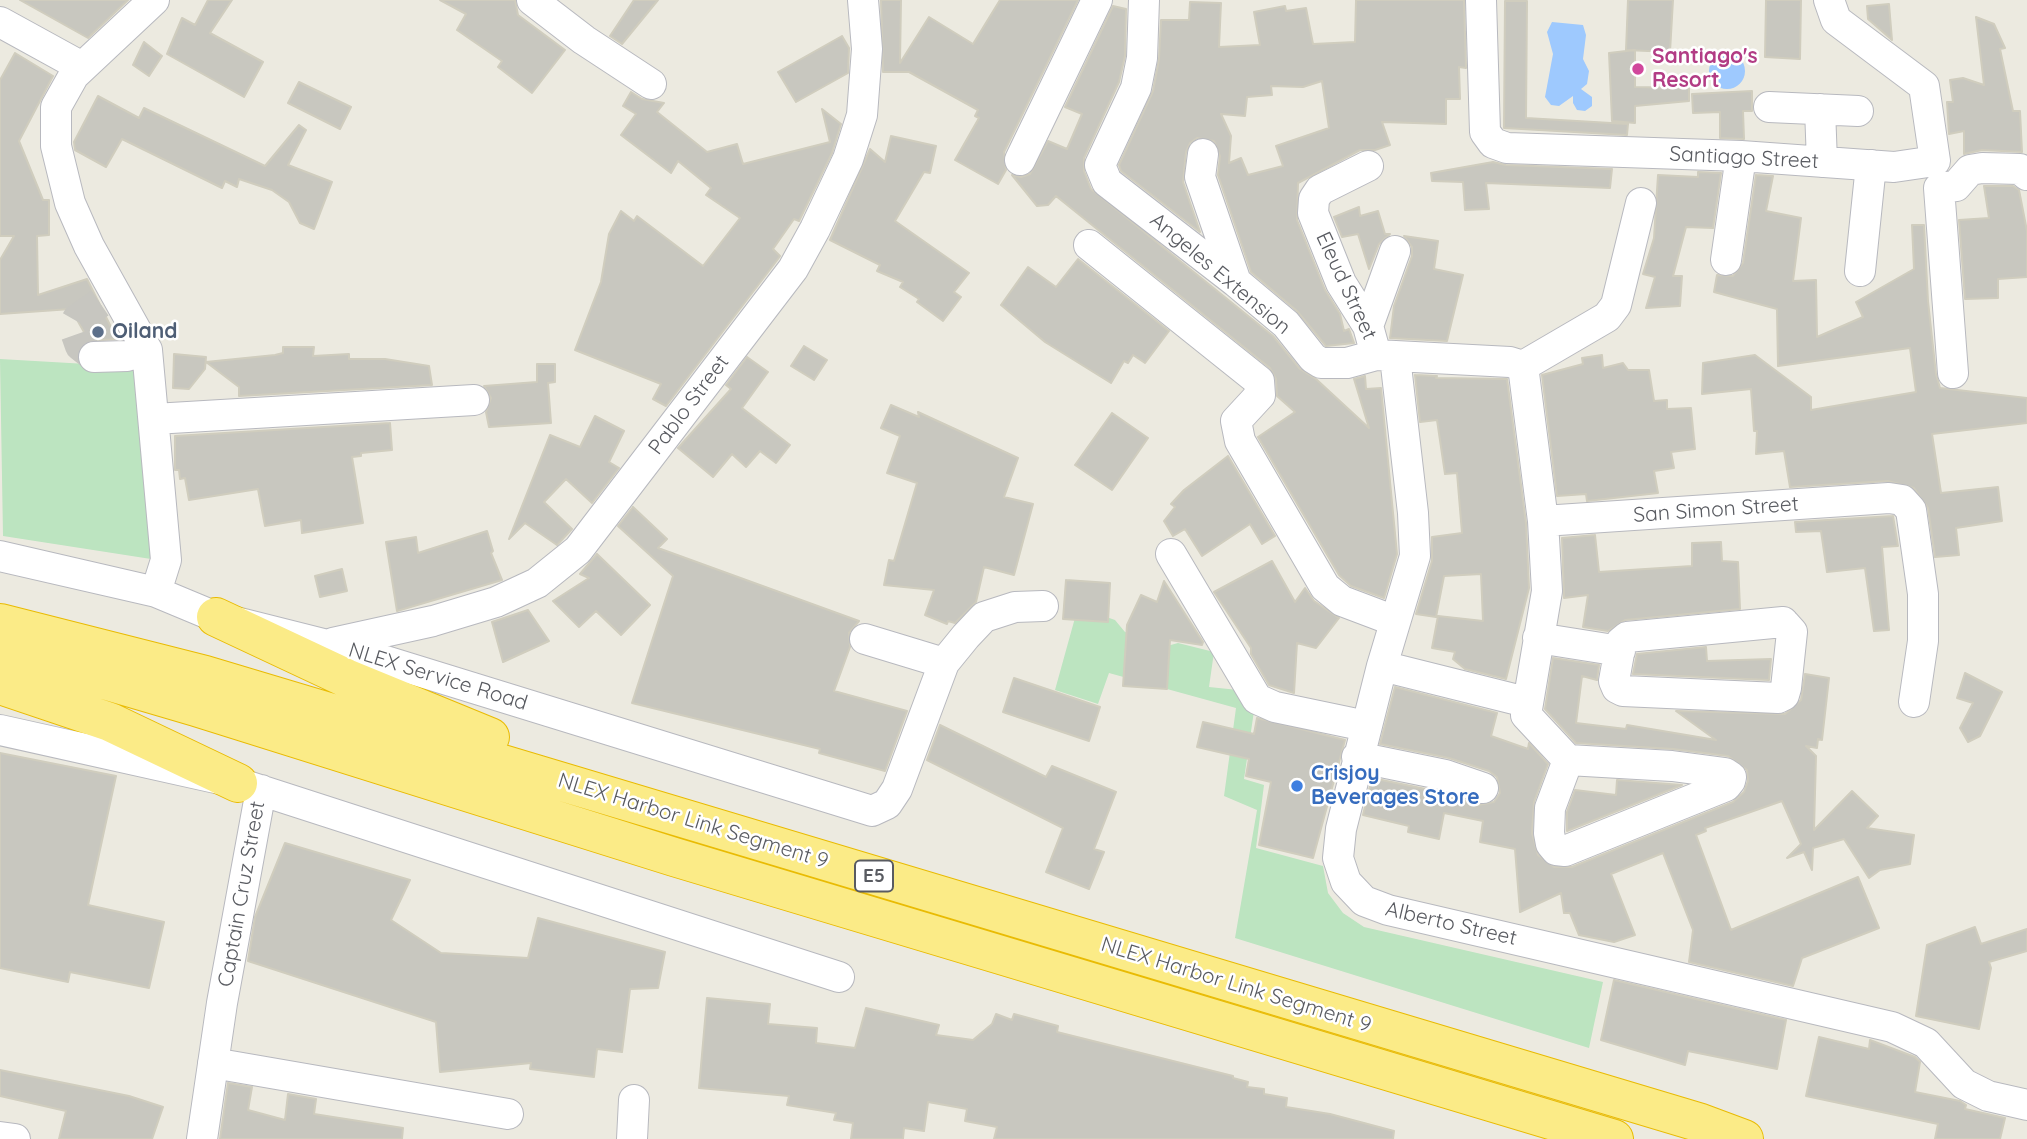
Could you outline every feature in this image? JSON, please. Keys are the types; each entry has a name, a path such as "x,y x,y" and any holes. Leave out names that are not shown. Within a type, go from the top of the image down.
{"highway":[{"path":"216,617 346,678 689,819"},
{"name":"NLEX Harbor Link Segment 9","path":"0,623 205,675 1701,1123 1744,1139"},
{"name":"NLEX Harbor Link Segment 9","path":"0,650 196,706 687,861 1614,1139"},
{"path":"0,685 110,722 250,786"}],"street":[{"path":"154,0 74,75 56,107 56,146 70,203 89,246 147,350 166,560 156,592"},
{"path":"532,0 584,40 651,84"},
{"name":"Pablo Street","path":"326,644 433,621 496,602 537,583 578,550 793,270 815,229 848,159 862,115 867,49 863,0"},
{"path":"1020,160 1097,0"},
{"name":"Angeles Extension","path":"1144,0 1142,58 1136,88 1100,165 1101,174 1107,182 1286,324 1313,358 1321,363 1347,363 1386,356 1510,362 1523,366"},
{"name":"Santiago Street","path":"1481,0 1483,118 1485,132 1493,143 1521,149 1741,156 1894,167 1937,175 1956,186 1970,170 1982,168 2020,169 2027,175"},
{"path":"1829,0 1836,20 1924,86 1937,175 1953,373"},
{"path":"0,22 82,67"},
{"path":"1769,107 1858,111"},
{"path":"1820,109 1822,162"},
{"path":"1203,154 1200,177 1236,282"},
{"path":"1726,260 1741,156"},
{"path":"1860,271 1871,165"},
{"name":"Eleud Street","path":"1368,166 1320,190 1314,200 1313,213 1341,283 1386,356"},
{"path":"1568,761 1550,808 1549,833 1551,844 1556,850 1565,851 1726,786 1731,776 1726,773 1672,766 1568,761 1526,715 1526,702 1547,591 1543,522 1523,366 1607,317 1616,305 1641,204"},
{"path":"1088,245 1259,381 1260,395 1236,421 1240,441 1325,587 1342,601 1395,621"},
{"path":"1368,326 1395,251"},
{"path":"94,357 127,356 147,350"},
{"name":"Alberto Street","path":"1386,356 1413,513 1415,556 1357,757 1341,829 1338,858 1346,882 1364,901 1388,910 1892,1027 1926,1044 1964,1084 1988,1096 2027,1105"},
{"path":"154,419 474,400"},
{"name":"San Simon Street","path":"1543,522 1889,498 1902,500 1911,510 1923,594 1923,641 1914,702"},
{"path":"1171,554 1257,699 1275,707 1366,726"},
{"name":"NLEX Service Road","path":"0,556 156,592 216,617 326,644 872,811 887,804 897,789 944,663"},
{"path":"865,639 944,663 984,617 1015,607 1043,606"},
{"path":"1783,622 1792,632 1786,688 1784,695 1778,698 1623,691 1616,688 1614,681 1620,651 1621,642 1627,637 1783,622"},
{"path":"1538,638 1620,651"},
{"path":"1382,666 1526,702"},
{"name":"Captain Cruz Street","path":"0,730 250,786 202,1139"},
{"path":"1357,757 1445,775 1483,788"},
{"path":"250,786 839,977"},
{"path":"213,1063 508,1114"},
{"path":"632,1139 634,1100"},
{"path":"0,1137 15,1139"}],"green space":[{"path":"0,359 139,367 151,559 3,536"},
{"path":"1078,607 1115,620 1125,632 1167,646 1178,643 1214,652 1209,687 1248,691 1254,711 1244,779 1264,785 1256,848 1323,866 1328,893 1343,913 1364,927 1603,982 1589,1048 1235,938 1257,810 1224,796 1236,708 1109,673 1098,704 1055,690"}],"water":[{"path":"1552,22 1583,25 1586,35 1583,59 1589,71 1587,84 1581,89 1592,97 1592,106 1585,111 1577,110 1573,96 1559,106 1551,105 1545,97 1553,54 1547,32"},
{"path":"1727,53 1740,58 1745,71 1740,84 1727,89 1714,84 1709,71 1714,58"}],"building":[{"path":"20,0 128,0 88,38"},
{"path":"208,0 232,0 210,33 263,62 244,97 167,54 182,18 195,25"},
{"path":"440,0 515,0 518,15 565,50 532,93 498,67 502,61 457,30 466,14"},
{"path":"634,0 658,0 622,44 610,36"},
{"path":"881,0 901,0 900,63 929,17 973,44 1000,0 1078,0 1004,152 1006,170 998,184 955,160 979,118 975,116 978,110 909,72 883,72"},
{"path":"1356,0 1464,0 1466,68 1459,67 1460,99 1446,99 1446,124 1382,122 1390,145 1375,150 1360,150 1298,183 1297,220 1325,290 1340,314 1344,331 1349,329 1354,343 1326,346 1297,311 1251,272 1218,175 1220,156 1214,141 1197,138 1190,143 1186,152 1183,182 1200,232 1121,171 1119,165 1153,91 1159,59 1161,20 1189,20 1190,2 1221,3 1219,47 1260,45 1254,12 1285,6 1286,11 1306,8 1313,44 1355,42","holes":["1322,81 1329,128 1276,146 1283,166 1248,175 1241,158 1229,163 1231,136 1221,114 1245,116 1247,97 1272,95 1271,86 1303,87"]},
{"path":"1628,0 1673,0 1670,52 1626,50"},
{"path":"1766,0 1801,0 1800,59 1765,57"},
{"path":"1505,1 1527,1 1526,118 1628,124 1627,135 1504,128"},
{"path":"1889,4 1892,40 1868,19 1867,6"},
{"path":"1113,6 1126,9 1125,56 1119,82 1084,158 1084,171 1091,189 1273,336 1300,369 1316,379 1369,428 1354,379 1365,376 1366,389 1381,388 1397,554 1384,598 1351,586 1339,575 1258,437 1295,412 1277,396 1276,379 1270,368 1056,196 1048,205 1037,206 1012,175 1021,177 1030,174 1048,141 1067,149 1082,114 1065,107"},
{"path":"1976,17 1994,24 2005,48 2000,49 2013,111 2020,111 2022,152 1982,150 1964,154 1964,131 1949,134 1947,102 1953,102 1950,80 1963,78 1984,85"},
{"path":"842,36 849,48 848,73 796,102 778,72"},
{"path":"144,42 162,56 149,76 133,65"},
{"path":"1635,50 1635,87 1689,88 1689,101 1635,106 1635,123 1612,121 1609,53"},
{"path":"15,53 53,76 19,141 43,200 49,200 49,235 37,236 38,295 87,279 117,339 89,341 71,309 0,314 0,260 14,236 0,236 0,80"},
{"path":"299,82 351,107 340,129 288,103"},
{"path":"1752,91 1752,111 1743,111 1744,139 1720,138 1720,112 1693,113 1692,94"},
{"path":"631,92 642,99 664,103 657,112 707,152 737,144 743,164 830,142 822,109 841,124 832,153 799,221 794,219 773,249 780,256 666,406 653,399 661,384 575,350 601,282 609,234 621,211 634,221 637,216 703,266 740,218 706,195 711,188 678,161 671,173 621,135 636,114 623,106"},
{"path":"98,96 139,118 144,108 265,166 299,125 306,130 288,165 332,182 314,229 300,223 289,202 272,190 239,179 237,187 225,181 222,188 122,139 106,167 75,150 74,142"},
{"path":"891,136 936,146 930,173 924,172 895,221 969,273 954,292 961,297 943,321 917,302 919,299 900,287 903,282 877,271 880,265 830,240 870,149 885,162"},
{"path":"1493,162 1506,165 1612,169 1610,188 1486,183 1489,209 1465,210 1463,182 1432,181 1431,173"},
{"path":"1698,172 1721,173 1713,228 1686,227 1673,276 1682,276 1680,306 1646,308 1655,277 1643,274 1654,238 1658,175 1698,177"},
{"path":"1756,175 1773,176 1766,211 1801,218 1793,281 1816,280 1817,337 1863,317 1856,302 1914,269 1912,225 1924,225 1928,301 1940,388 2027,398 2027,423 1932,434 1941,493 1998,487 2002,521 1956,528 1959,555 1935,557 1928,508 1914,488 1888,481 1790,487 1784,451 1756,454 1757,431 1754,431 1751,389 1702,394 1703,363 1755,355 1811,397 1811,410 1916,392 1910,348 1778,366 1777,309 1714,292 1717,275 1733,276 1743,263"},
{"path":"1984,186 2013,186 2019,190 2027,231 2027,277 1998,279 1998,298 1965,299 1959,220 1989,218"},
{"path":"1359,207 1360,216 1378,211 1385,234 1390,234 1379,244 1369,269 1358,234 1342,237 1334,217"},
{"path":"1404,236 1438,241 1434,269 1463,275 1447,341 1390,338 1394,306 1412,256 1412,247"},
{"path":"1078,259 1169,331 1145,363 1133,355 1128,363 1124,361 1111,383 1045,342 1001,305 1028,267 1056,287"},
{"path":"804,346 827,360 814,380 791,366"},
{"path":"283,347 314,347 313,356 349,354 349,359 385,359 429,366 432,385 239,396 239,387 206,362 275,355 283,353"},
{"path":"174,354 206,357 205,369 189,389 173,388"},
{"path":"1602,355 1603,368 1623,363 1628,370 1649,370 1654,401 1667,400 1667,409 1691,408 1695,449 1671,452 1674,468 1654,471 1658,493 1587,501 1586,494 1557,496 1542,375 1583,364 1582,358"},
{"path":"747,357 768,372 742,408 790,445 776,463 760,451 746,467 732,454 713,477 678,448 731,389 726,385"},
{"path":"537,364 555,364 555,382 548,383 551,423 489,427 486,412 491,398 484,386 537,382"},
{"path":"1415,375 1507,379 1526,523 1529,588 1506,679 1465,669 1453,659 1455,652 1432,648 1438,616 1483,621 1481,574 1444,576 1436,617 1416,614 1432,561 1432,537 1462,533 1457,473 1445,474 1437,420 1420,422"},
{"path":"891,405 919,417 918,412 1018,458 1004,497 1033,504 1014,575 984,567 976,602 955,623 948,621 947,624 925,615 934,590 884,585 889,560 894,561 917,483 887,473 900,436 881,428"},
{"path":"1112,413 1148,438 1112,490 1075,465"},
{"path":"595,416 624,431 609,462 619,468 592,503 566,479 544,502 572,529 557,545 525,523 509,539 550,435 580,447"},
{"path":"390,423 392,450 361,453 361,456 352,457 363,523 302,533 301,520 265,526 258,489 189,500 185,478 180,479 179,470 175,470 175,436"},
{"path":"1228,456 1275,536 1262,544 1250,524 1202,556 1185,529 1173,536 1164,521 1175,507 1171,504 1184,490"},
{"path":"633,507 667,539 658,548 859,621 849,633 850,647 834,691 907,711 885,771 819,753 820,749 632,703 673,576 618,526"},
{"path":"1893,516 1898,546 1882,547 1889,630 1874,631 1865,568 1827,572 1821,531 1796,532 1795,522"},
{"path":"487,531 493,551 491,553 502,580 397,611 386,542 416,537 418,553"},
{"path":"1595,535 1599,572 1692,566 1692,543 1721,542 1722,561 1738,562 1740,609 1625,620 1608,631 1583,627 1588,595 1564,598 1562,538"},
{"path":"597,554 650,605 621,635 596,611 579,627 553,601 589,578 580,574"},
{"path":"1272,561 1295,602 1305,588 1314,601 1339,618 1316,648 1297,643 1294,693 1269,685 1251,654 1251,648 1214,592"},
{"path":"342,569 347,591 320,597 315,576"},
{"path":"1066,580 1110,583 1108,622 1063,619"},
{"path":"1164,581 1203,642 1202,645 1170,640 1167,689 1123,686 1127,625 1141,595 1157,602"},
{"path":"528,610 549,641 503,662 492,622"},
{"path":"1706,647 1707,661 1771,659 1769,680 1633,674 1637,654"},
{"path":"1553,658 1599,665 1597,680 1582,676 1576,723 1626,729 1627,725 1716,740 1676,711 1785,714 1801,700 1805,674 1829,678 1822,740 1818,739 1817,748 1806,746 1816,756 1814,830 1852,791 1878,816 1867,828 1914,835 1910,864 1880,870 1869,878 1844,839 1813,848 1812,870 1804,852 1787,858 1801,844 1782,801 1705,828 1706,831 1696,835 1731,930 1858,877 1879,928 1802,958 1793,986 1689,962 1693,930 1663,853 1611,874 1635,935 1614,942 1579,935 1570,913 1564,913 1561,893 1520,912 1515,849 1480,842 1483,821 1444,813 1439,839 1408,832 1409,826 1363,815 1372,778 1440,792 1478,805 1494,802 1500,793 1497,777 1489,771 1449,758 1380,744 1395,687 1497,713 1491,736 1528,749 1529,743 1548,764 1534,802 1532,833 1538,855 1554,867 1572,867 1733,802 1744,792 1748,781 1747,770 1728,756 1673,749 1576,743 1545,709"},
{"path":"1965,673 2002,692 1980,736 1968,742 1960,728 1973,703 1957,698"},
{"path":"1014,678 1100,707 1089,741 1003,712"},
{"path":"1257,718 1345,740 1313,858 1259,845 1271,782 1246,776 1249,759 1197,747 1203,722 1254,734"},
{"path":"940,725 1046,777 1052,766 1116,792 1094,849 1104,852 1089,889 1046,872 1063,828 927,760"},
{"path":"0,753 116,776 88,905 164,922 149,988 70,972 68,982 0,968"},
{"path":"1617,780 1682,785 1567,831 1567,812 1575,790 1616,795"},
{"path":"285,843 410,880 391,920 441,953 528,958 538,918 665,952 658,988 630,989 622,1052 597,1049 594,1077 530,1069 531,1063 440,1072 436,1022 248,961 255,917"},
{"path":"1975,927 1981,944 2027,929 2027,951 1989,962 1991,968 1979,1029 1916,1016 1927,945"},
{"path":"1614,980 1786,1020 1777,1069 1688,1051 1685,1065 1601,1040"},
{"path":"707,998 770,1004 768,1024 817,1028 816,1043 855,1048 866,1008 939,1025 936,1035 973,1040 992,1024 996,1014 1012,1020 1014,1014 1058,1026 1057,1032 1233,1076 1248,1082 1247,1087 1264,1089 1264,1094 1287,1098 1286,1107 1330,1114 1394,1131 1393,1139 994,1139 997,1127 965,1121 967,1109 928,1102 924,1131 904,1128 903,1139 851,1139 853,1123 834,1120 836,1113 787,1105 789,1096 699,1088"},
{"path":"1819,1037 1869,1049 1870,1040 1915,1057 1920,1062 1915,1092 1960,1101 1966,1105 1965,1109 2005,1118 2000,1139 1935,1139 1938,1124 1806,1096"},
{"path":"0,1070 129,1096 163,1107 152,1139 59,1139 66,1111 0,1096"},
{"path":"228,1083 252,1087 248,1110 285,1120 288,1094 316,1099 314,1114 403,1128 402,1139 220,1139"}],"tunnel":[{"path":"94,357 80,346 73,326 77,319 115,293"}],"place":[{"name":"Santiago's Resort","path":"1638,69"},
{"name":"Oiland","path":"98,332"},
{"name":"Crisjoy Beverages Store","path":"1297,786"}]}
